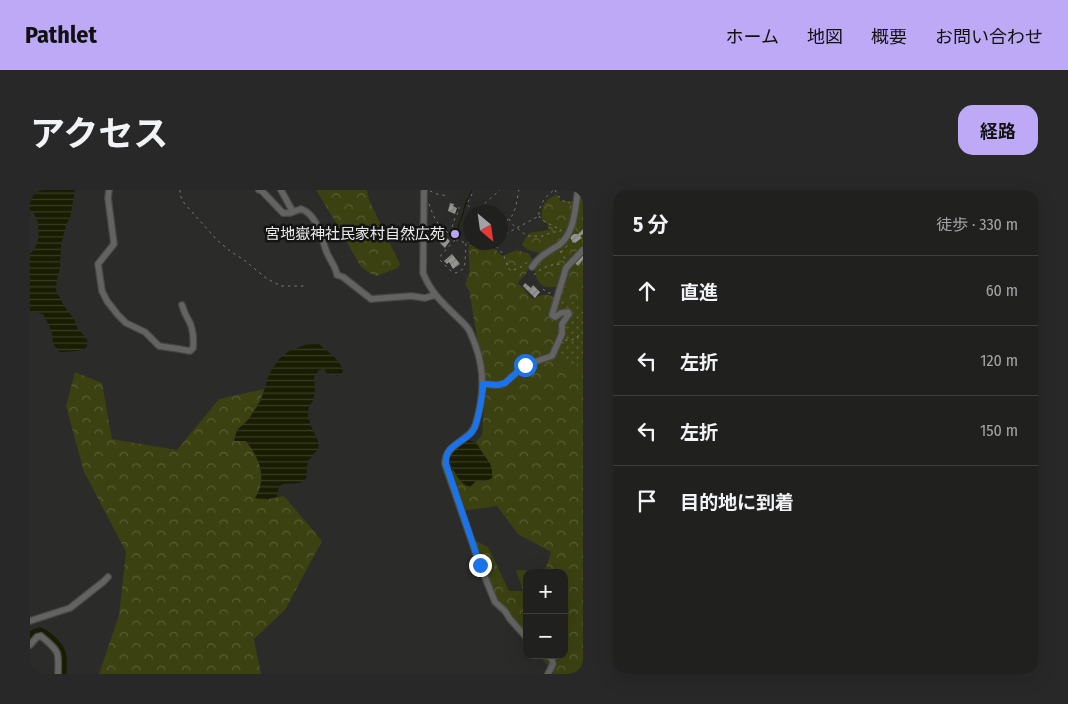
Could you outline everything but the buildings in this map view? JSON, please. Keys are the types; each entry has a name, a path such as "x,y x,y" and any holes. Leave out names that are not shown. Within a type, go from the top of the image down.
{"street":[{"path":"109,190 108,198 114,244 112,249 98,264 102,291 107,301 118,316 126,323 145,332 156,345 190,351 193,348 190,322 184,314 182,305"},
{"path":"259,190 286,214 301,208 307,212 322,234 337,275 371,299 411,296 425,298 435,295"},
{"path":"281,190 292,212"},
{"path":"428,190 423,274 435,295 469,329 481,364 483,384 476,425 472,432 450,449 445,459 446,464 480,565 495,602 505,611 523,634"},
{"path":"532,267 540,257 565,238 571,226 578,190"},
{"path":"483,384 498,385 505,383 525,365 552,356 562,334 562,324 569,314 568,312 561,313 554,317 552,315 566,268 583,250"},
{"path":"30,621 70,608 108,577"},
{"path":"30,645 41,636 56,650 59,655 58,674"},
{"path":"548,674 553,664 552,659"}],"path":[{"path":"180,190 184,203 230,251 281,286 304,286"},
{"path":"428,190 430,195"},
{"path":"428,190 448,196"},
{"path":"468,205 474,190"},
{"path":"483,205 500,190"},
{"path":"518,190 515,208 509,219 527,236 537,237 558,232 571,226"},
{"path":"562,230 542,220 539,212 542,203 555,190 562,201 576,203"},
{"path":"429,204 436,221 455,240 463,242"},
{"path":"450,234 459,207"},
{"path":"508,232 540,216"},
{"path":"455,240 441,255 440,260 451,271 456,273 463,268 466,250"},
{"path":"561,253 570,244"},
{"path":"556,246 569,265"},
{"path":"501,250 511,271 516,270 528,261"},
{"path":"534,275 549,265 569,265"},
{"path":"543,289 548,293 559,292"},
{"path":"559,340 572,340 583,333"}],"green space":[{"path":"316,190 367,190 369,200 400,264 398,268 377,276 361,267"},
{"path":"575,190 583,190 583,307 581,303 564,301 566,292 563,286 549,287 541,284 535,272 540,253 528,250 522,245 529,233 549,230 547,224 542,221 542,209 548,199 556,195 561,201 573,201"},
{"path":"497,250 502,256 517,250 529,254 533,261 526,274 518,283 533,299 543,295 553,297 551,312 559,328 557,340 552,349 570,366 574,367 583,358 583,674 554,674 542,659 568,659 568,569 546,569 551,552 518,534 497,506 463,511 451,473 482,435 484,374 469,290 465,285 469,274 468,251"},
{"path":"564,286 583,307 583,358 574,367 564,362 552,349 556,338 551,311 553,297 561,292"},
{"path":"75,372 102,383 112,439 177,450 219,399 264,389 255,409 238,431 234,440 246,441 259,461 260,490 264,500 284,496 322,541 285,610 254,639 261,674 99,674 119,615 126,552 84,472 66,406"},
{"path":"472,539 488,547 509,591 523,591 523,635 487,586"},
{"path":"516,570 523,570 523,591"}],"shaded area":[{"path":"30,190 75,190 70,218 66,225 61,245 60,268 56,290 64,306 74,319 78,330 88,342 86,348 78,351 60,352 53,343 51,330 43,314 30,311 30,254 35,249 39,233 38,222 30,210"},
{"path":"318,343 337,359 343,372 338,376 327,374 324,369 319,370 314,377 315,391 313,401 309,406 308,416 319,443 318,449 308,461 306,479 299,483 281,485 277,497 264,500 255,498 261,483 261,469 246,441 234,441 237,430 248,420 261,401 269,374 279,359 289,351 305,345"},
{"path":"467,440 478,445 492,471 492,478 487,481 476,481 470,487 459,480 449,460 456,448"}],"waterway":[{"path":"459,230 458,227 465,205 472,190"},
{"path":"30,639 34,634 40,632 51,639 61,651 62,674"}],"place":[{"name":"宮地嶽神社民家村自然広苑","path":"455,234"}],"route":[{"path":"480,565 445,459 450,449 472,432 476,425 483,384 498,385 505,383 525,365"}]}
